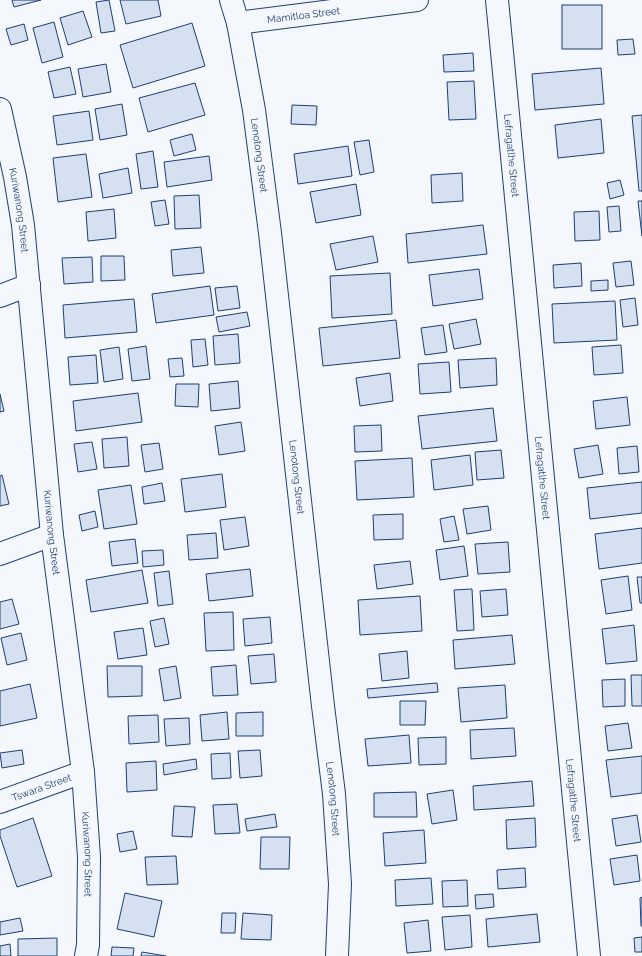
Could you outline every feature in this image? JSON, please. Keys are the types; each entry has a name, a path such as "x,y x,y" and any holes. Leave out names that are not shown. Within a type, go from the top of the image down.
{"street":[{"name":"Lenotong Street","path":"231,0 238,23 254,110 268,217 334,794 340,884 337,956"},
{"name":"Mamitloa Street","path":"238,23 417,0"},
{"name":"Lefragatlhe Street","path":"496,0 589,956"},
{"name":"Kuriwanong Street","path":"0,109 15,177 22,218 52,535 83,772 89,857 88,945 86,956"},
{"path":"0,296 28,285"},
{"path":"0,554 52,535"},
{"name":"Tswara Street","path":"0,802 83,772"}],"building":[{"path":"12,0 41,0 14,7"},
{"path":"109,0 115,31 101,33 96,2"},
{"path":"120,0 158,0 161,16 126,24"},
{"path":"562,5 602,5 602,49 562,49"},
{"path":"83,11 92,37 68,45 60,18"},
{"path":"54,22 63,57 42,63 33,28"},
{"path":"192,23 205,66 133,88 120,45"},
{"path":"24,24 28,40 11,45 6,29"},
{"path":"633,39 635,54 618,55 617,40"},
{"path":"473,53 474,71 444,72 443,55"},
{"path":"106,64 111,92 83,97 78,69"},
{"path":"70,67 76,94 54,98 48,72"},
{"path":"601,68 604,104 535,110 532,74"},
{"path":"474,81 476,119 449,120 447,82"},
{"path":"195,83 205,115 148,132 139,98"},
{"path":"122,104 127,135 100,140 95,109"},
{"path":"292,105 317,106 316,125 291,124"},
{"path":"89,111 93,140 57,145 53,116"},
{"path":"642,115 642,191 639,191 632,116"},
{"path":"601,119 604,153 558,158 555,125"},
{"path":"192,134 196,150 174,156 170,140"},
{"path":"369,140 374,172 360,175 354,142"},
{"path":"348,146 352,176 298,184 294,154"},
{"path":"153,151 158,187 141,189 136,154"},
{"path":"86,154 92,197 58,202 53,158"},
{"path":"209,156 212,180 167,187 164,162"},
{"path":"128,168 132,193 103,198 99,174"},
{"path":"462,173 463,201 432,203 431,175"},
{"path":"620,180 624,195 610,199 607,183"},
{"path":"356,184 361,215 316,223 310,192"},
{"path":"199,195 201,228 175,229 174,196"},
{"path":"165,200 169,224 155,226 151,202"},
{"path":"638,201 642,201 642,236"},
{"path":"619,206 621,231 609,232 607,207"},
{"path":"114,209 116,238 88,241 86,212"},
{"path":"599,211 600,240 575,241 574,212"},
{"path":"483,225 487,254 408,263 406,234"},
{"path":"373,236 378,262 336,270 330,244"},
{"path":"201,247 204,273 173,276 171,250"},
{"path":"101,256 124,256 125,280 101,281"},
{"path":"92,257 93,282 64,284 62,258"},
{"path":"631,261 634,285 616,287 613,263"},
{"path":"581,263 582,286 554,288 553,265"},
{"path":"479,269 483,299 433,306 429,275"},
{"path":"390,273 392,314 332,318 330,276"},
{"path":"608,280 608,290 591,291 591,281"},
{"path":"210,286 214,315 156,323 152,294"},
{"path":"237,286 240,308 218,311 215,288"},
{"path":"635,298 638,325 623,327 620,300"},
{"path":"134,299 137,332 65,338 63,305"},
{"path":"615,301 617,340 554,343 552,304"},
{"path":"247,312 250,326 219,332 216,317"},
{"path":"476,319 481,344 454,349 449,324"},
{"path":"396,320 400,358 323,366 319,328"},
{"path":"443,325 447,352 425,355 421,328"},
{"path":"238,334 240,363 215,365 213,336"},
{"path":"205,339 208,365 193,367 191,340"},
{"path":"621,345 623,373 594,375 592,347"},
{"path":"146,346 150,379 132,381 128,349"},
{"path":"119,347 123,379 104,382 100,350"},
{"path":"96,355 98,383 70,385 68,357"},
{"path":"182,358 184,376 170,377 168,359"},
{"path":"496,358 497,385 460,388 458,360"},
{"path":"449,362 451,392 420,394 418,364"},
{"path":"390,373 393,401 360,406 356,378"},
{"path":"238,381 240,408 211,411 209,384"},
{"path":"176,384 199,384 198,407 175,406"},
{"path":"138,393 142,422 76,431 73,401"},
{"path":"0,394 4,411 0,412"},
{"path":"627,397 630,425 596,429 593,401"},
{"path":"493,408 497,441 422,449 418,416"},
{"path":"241,422 245,451 219,455 215,426"},
{"path":"381,425 382,451 355,452 354,426"},
{"path":"127,437 129,466 104,468 102,439"},
{"path":"92,442 97,469 78,472 74,444"},
{"path":"159,443 163,469 145,472 141,445"},
{"path":"598,445 603,474 579,478 574,449"},
{"path":"637,446 639,472 619,474 617,448"},
{"path":"501,450 504,478 477,480 475,452"},
{"path":"470,455 473,485 434,490 431,460"},
{"path":"412,458 414,497 357,500 355,461"},
{"path":"222,474 226,507 185,512 181,479"},
{"path":"2,475 9,504 0,506 0,476"},
{"path":"642,482 642,513 590,519 587,488"},
{"path":"162,483 165,501 144,504 142,487"},
{"path":"131,485 137,524 104,529 98,490"},
{"path":"488,506 491,530 467,534 463,509"},
{"path":"95,511 98,527 82,531 79,515"},
{"path":"403,514 403,539 374,540 373,515"},
{"path":"454,516 459,540 444,542 440,519"},
{"path":"245,517 249,546 224,550 220,520"},
{"path":"642,528 642,563 599,569 595,534"},
{"path":"216,533 218,558 189,560 187,535"},
{"path":"135,539 138,563 112,566 109,542"},
{"path":"508,542 510,572 478,574 475,544"},
{"path":"464,546 468,576 440,580 436,550"},
{"path":"163,550 164,565 143,567 142,551"},
{"path":"410,561 413,584 377,589 374,565"},
{"path":"250,569 253,596 209,601 206,574"},
{"path":"142,570 148,603 91,612 86,580"},
{"path":"169,571 173,604 158,606 154,573"},
{"path":"628,576 632,610 606,614 601,580"},
{"path":"637,577 642,577 642,603 640,603"},
{"path":"472,589 474,630 457,631 454,590"},
{"path":"506,589 508,615 482,617 480,591"},
{"path":"420,596 422,631 360,635 358,600"},
{"path":"12,599 19,624 0,629 0,602"},
{"path":"233,612 234,650 206,651 204,613"},
{"path":"270,617 272,643 245,646 243,619"},
{"path":"164,618 169,644 155,647 150,621"},
{"path":"634,625 637,661 606,664 602,629"},
{"path":"143,628 147,655 118,659 114,632"},
{"path":"21,633 27,660 7,665 1,638"},
{"path":"512,635 515,664 455,669 453,640"},
{"path":"407,651 409,678 382,681 379,654"},
{"path":"274,654 276,682 251,684 248,656"},
{"path":"236,665 238,695 213,696 211,667"},
{"path":"107,666 142,666 142,696 108,697"},
{"path":"176,666 181,698 164,701 159,669"},
{"path":"631,675 642,675 642,706 632,706"},
{"path":"625,679 625,706 603,707 602,680"},
{"path":"437,683 438,692 368,698 367,689"},
{"path":"30,684 37,718 0,726 0,691"},
{"path":"505,685 507,718 461,722 458,688"},
{"path":"400,701 426,701 425,725 400,725"},
{"path":"227,712 229,739 202,741 200,715"},
{"path":"263,712 263,736 236,736 236,713"},
{"path":"158,715 159,742 129,744 128,716"},
{"path":"189,718 190,744 166,746 164,719"},
{"path":"628,723 632,748 608,751 605,726"},
{"path":"514,728 516,756 471,759 470,730"},
{"path":"409,735 411,763 368,766 365,739"},
{"path":"446,737 446,764 419,765 418,738"},
{"path":"22,750 24,764 2,768 0,753"},
{"path":"260,750 262,776 240,778 238,751"},
{"path":"230,753 231,778 212,779 211,754"},
{"path":"642,756 642,793 611,797 606,760"},
{"path":"196,759 197,769 164,775 163,764"},
{"path":"156,761 157,790 127,792 126,763"},
{"path":"532,781 534,806 474,810 473,786"},
{"path":"453,790 457,820 432,824 427,794"},
{"path":"416,792 417,817 374,817 374,793"},
{"path":"237,804 240,833 215,834 213,805"},
{"path":"174,806 195,807 192,837 172,836"},
{"path":"275,814 277,827 247,831 245,819"},
{"path":"637,815 641,842 616,846 612,819"},
{"path":"33,818 52,876 17,887 0,836 0,830"},
{"path":"535,818 536,847 507,849 506,820"},
{"path":"424,830 426,863 385,866 383,833"},
{"path":"133,831 137,849 120,852 117,834"},
{"path":"261,837 290,837 289,869 260,869"},
{"path":"637,855 640,881 614,885 610,859"},
{"path":"176,856 178,884 147,885 145,857"},
{"path":"525,868 526,887 498,889 497,870"},
{"path":"431,878 433,904 396,906 395,880"},
{"path":"467,880 468,906 443,907 442,881"},
{"path":"125,893 162,901 154,937 117,929"},
{"path":"493,894 494,907 476,909 475,895"},
{"path":"642,897 642,926 641,926 640,898"},
{"path":"222,913 236,913 235,933 221,933"},
{"path":"243,913 272,915 271,940 241,939"},
{"path":"537,914 540,942 488,947 486,919"},
{"path":"470,915 472,947 445,950 442,917"},
{"path":"20,918 23,931 0,935 0,922"},
{"path":"428,920 431,951 407,953 404,923"},
{"path":"642,937 642,952 635,952 634,938"},
{"path":"57,938 57,956 18,956 18,939"},
{"path":"10,944 11,956 0,956 0,946"},
{"path":"112,947 134,948 133,956 111,956"},
{"path":"142,952 166,956 141,956"}]}
